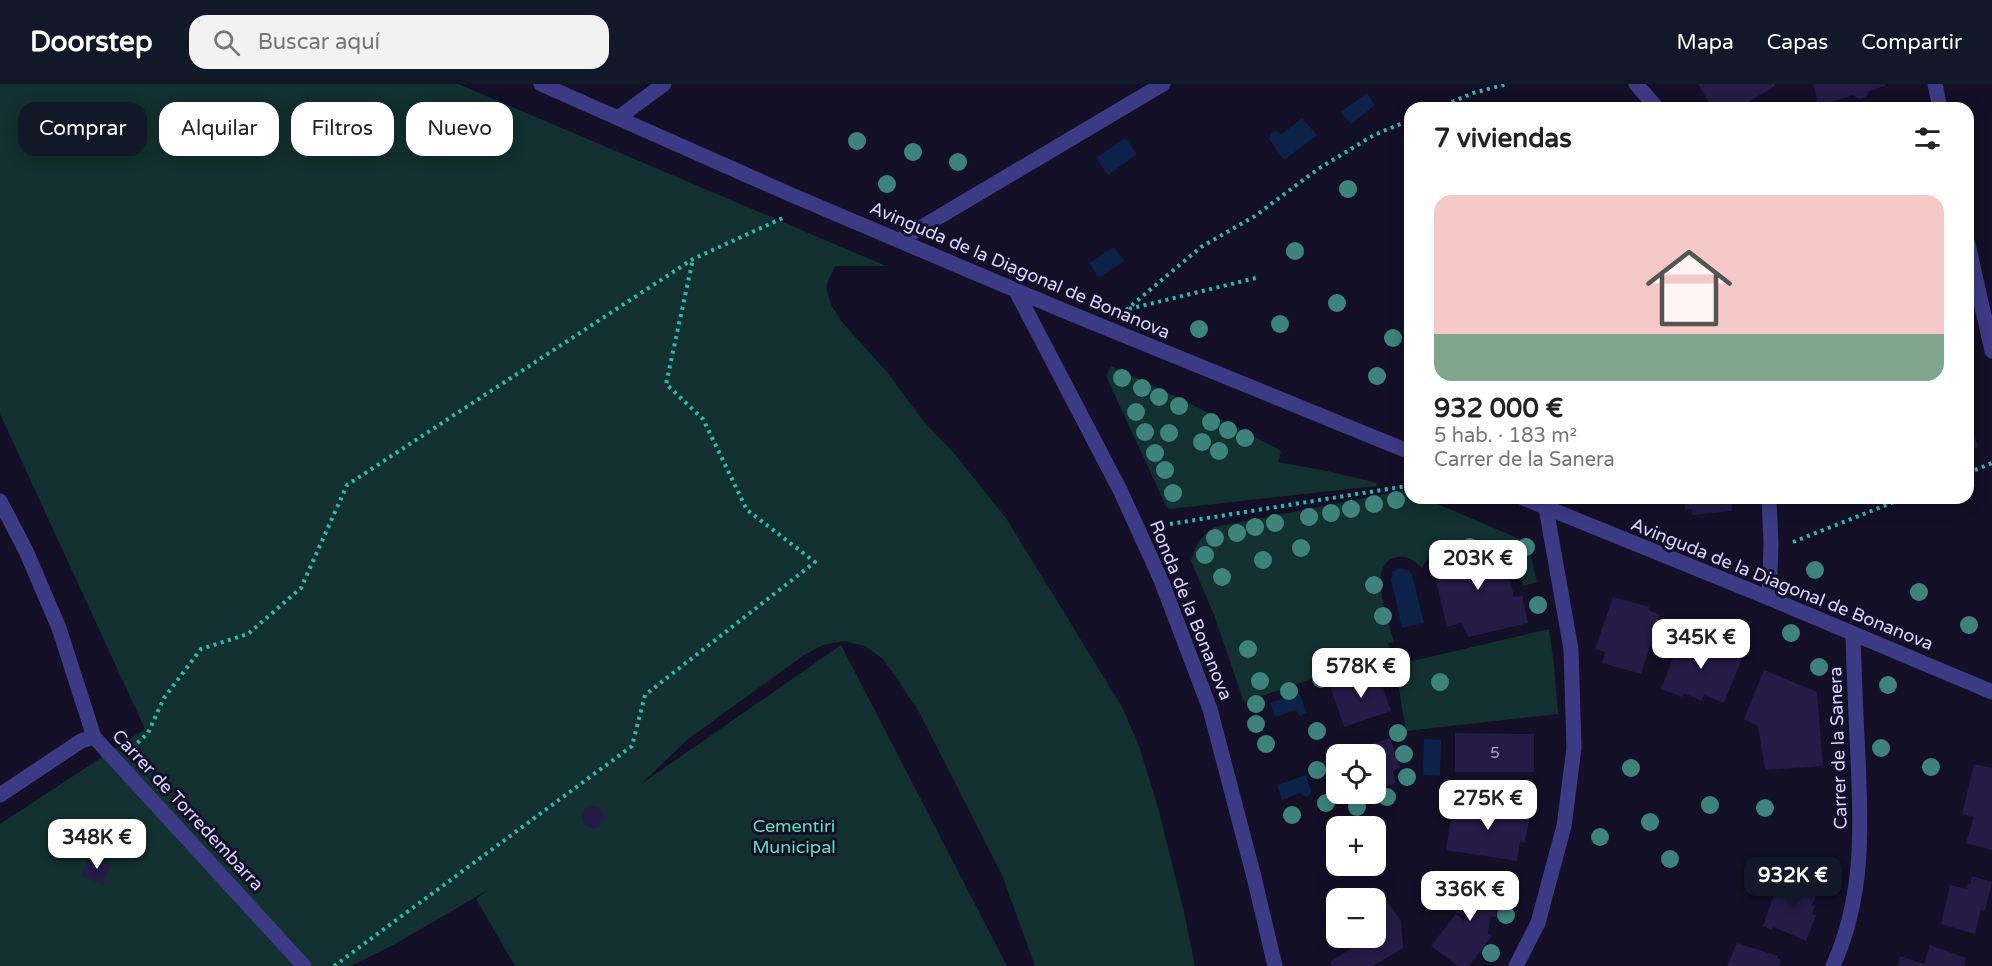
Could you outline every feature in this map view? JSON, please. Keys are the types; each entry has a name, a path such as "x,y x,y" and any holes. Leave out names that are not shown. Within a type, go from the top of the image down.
{"street":[{"name":"Avinguda de la Diagonal de Bonanova","path":"541,84 794,196 1404,450"},
{"path":"618,118 663,84"},
{"path":"900,240 1163,84"},
{"path":"1636,84 1652,102"},
{"path":"1935,84 1939,102"},
{"path":"1974,271 1992,351"},
{"name":"Ronda de la Bonanova","path":"1016,289 1120,490 1161,580 1210,709 1275,966"},
{"name":"Carrer de Torredembarra","path":"0,501 26,551 59,628 94,737 304,966"},
{"name":"Avinguda de la Diagonal de Bonanova","path":"1537,504 1992,692"},
{"path":"1769,598 1770,504"},
{"path":"1516,966 1538,923 1564,826 1574,748 1571,649 1546,508"},
{"name":"Carrer de la Sanera","path":"1833,966 1844,941 1856,892 1861,832 1853,634"},
{"path":"0,795 81,741 94,737"}],"path":[{"path":"1452,102 1473,93 1507,84"},
{"path":"1260,277 1126,310 1201,247 1254,216 1318,169 1365,141 1404,123"},
{"path":"117,762 148,733 164,698 201,649 248,634 302,588 347,486 693,259 785,216"},
{"path":"334,966 632,746 645,695 815,562 747,510 703,419 666,384 693,259"},
{"path":"1974,470 1992,463"},
{"path":"1170,524 1404,486"},
{"path":"1787,544 1889,504"}],"green space":[{"name":"Cementiri Municipal","path":"0,84 458,84 500,102 406,102 406,156 513,156 513,107 886,266 835,266 826,286 831,305 842,322 886,371 924,422 953,452 1006,518 1122,707 1139,746 1159,811 1195,966 1035,966 1002,875 919,712 882,658 865,646 844,641 823,645 804,655 687,740 641,784 841,645 1007,966 515,966 476,899 488,890 395,944 351,966 0,966 0,824 145,729 0,414"},
{"path":"1111,366 1278,449 1281,452 1278,462 1377,483 1376,486 1167,508 1106,376"},
{"path":"1404,490 1404,504 1437,504 1527,542 1537,582 1523,586 1519,572 1509,573 1502,545 1466,554 1464,549 1440,554 1429,559 1422,568 1409,559 1393,558 1385,564 1381,573 1382,596 1394,642 1388,643 1389,650 1392,652 1244,702 1214,615 1191,561 1202,537 1215,527"},
{"path":"1549,629 1558,714 1406,731 1395,665"}],"water":[{"path":"1367,93 1375,105 1351,124 1341,112"},
{"path":"1302,118 1317,135 1284,160 1269,139 1271,133 1275,131 1282,134"},
{"path":"1125,138 1137,154 1108,175 1096,158"},
{"path":"1114,247 1124,261 1099,278 1089,263"},
{"path":"1400,568 1408,570 1412,575 1424,623 1402,628 1391,579 1393,572"},
{"path":"1300,693 1306,713 1300,716 1295,710 1275,717 1270,703"},
{"path":"1424,739 1441,740 1440,776 1423,775"},
{"path":"1306,775 1310,795 1306,797 1300,793 1282,800 1277,785"}],"building":[{"path":"1698,84 1774,84 1775,86 1748,102 1708,102"},
{"path":"1813,84 1885,84 1885,86 1869,91 1863,98 1859,99 1853,95 1831,102 1818,102"},
{"path":"1974,435 1978,447 1974,448"},
{"path":"1684,504 1731,504 1732,511 1692,515 1692,509 1685,510"},
{"path":"1502,545 1514,597 1522,595 1528,623 1469,637 1461,623 1447,627 1430,556 1465,549 1466,554"},
{"path":"1613,597 1649,607 1649,610 1660,615 1641,674 1602,663 1605,652 1595,649"},
{"path":"1683,632 1743,656 1724,703 1704,695 1701,701 1684,693 1682,697 1661,689"},
{"path":"1377,670 1391,711 1344,727 1330,686"},
{"path":"1764,670 1817,692 1823,766 1765,770 1758,726 1744,719"},
{"path":"1455,733 1534,734 1534,772 1455,772"},
{"path":"1390,738 1400,768 1393,771 1396,783 1386,786 1386,744 1372,744"},
{"path":"1326,760 1326,775 1321,762"},
{"path":"1974,764 1992,768 1992,850 1966,843 1974,817 1962,814"},
{"path":"1453,803 1502,811 1503,803 1531,807 1525,843 1520,842 1517,861 1446,850"},
{"path":"593,806 601,809 604,817 601,825 593,828 585,825 582,817 585,809"},
{"path":"91,854 112,864 103,885 81,875"},
{"path":"1781,875 1806,885 1807,881 1820,886 1812,905 1815,906 1812,914 1816,915 1806,941 1773,927 1772,930 1763,926"},
{"path":"1972,876 1992,882 1985,911 1981,909 1975,934 1941,924 1950,885 1967,889"},
{"path":"1461,878 1502,884 1497,917 1491,917 1488,933 1492,936 1469,966 1458,966 1431,946 1456,914 1464,921 1465,915 1456,913"},
{"path":"1386,900 1401,921 1403,948 1373,966 1331,966 1330,962 1352,948 1386,948"},
{"path":"1737,943 1778,956 1777,958 1781,960 1779,966 1727,966"},
{"path":"1930,945 1966,958 1964,966 1897,966 1900,956 1924,964"}]}
